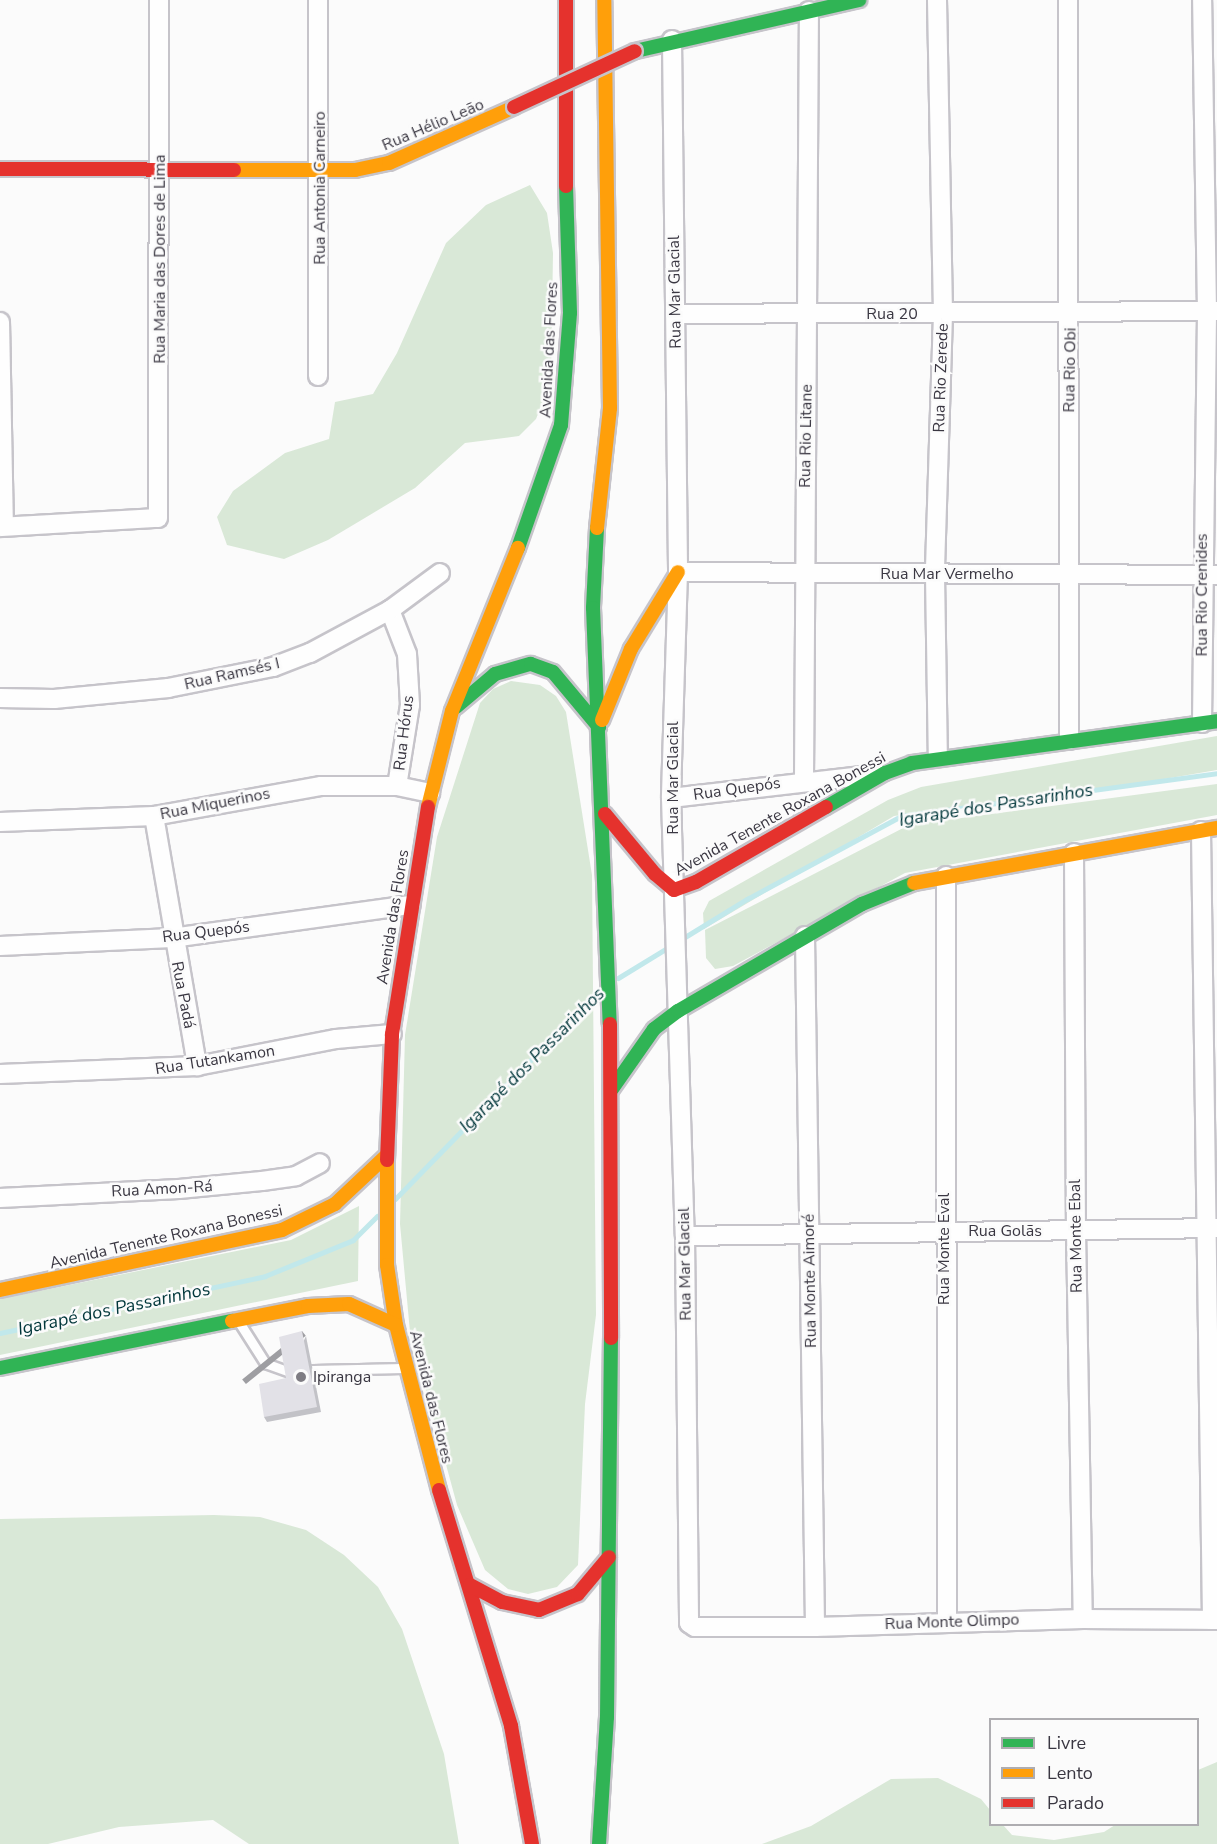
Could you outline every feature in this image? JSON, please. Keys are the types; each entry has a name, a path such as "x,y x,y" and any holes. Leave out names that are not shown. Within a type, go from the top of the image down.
{"main road":[{"name":"Avenida das Flores","path":"532,1844 511,1726 470,1584 434,1473 396,1325 387,1265 385,1200 392,1034 430,793 452,711 533,512 561,425 570,313 564,128 566,0"},
{"path":"598,1844 608,1717 612,1089 605,814 599,727 593,559 610,408 604,0"},
{"path":"782,0 783,16"},
{"name":"Rua Hélio Leão","path":"0,169 356,170 389,163 635,51 672,40 859,0"},
{"path":"599,727 631,649 678,572"},
{"path":"452,711 495,674 531,664 553,672 599,727"},
{"name":"Avenida Tenente Roxana Bonessi","path":"605,814 655,874 674,890 696,882 885,773 938,756 1210,722"},
{"path":"612,1089 654,1029 678,1011 805,936 895,888 946,876 1209,829"},
{"name":"Avenida Tenente Roxana Bonessi","path":"0,1290 282,1230 335,1204 387,1155"},
{"path":"0,1368 308,1306 349,1304 396,1325"},
{"path":"470,1584 502,1602 539,1610 578,1594 609,1557"}],"street":[{"name":"Rua Maria das Dores de Lima","path":"2,526 158,518 159,0"},
{"name":"Rua Antonia Carneiro","path":"318,0 321,171 318,376"},
{"name":"Rua Rio Zerede","path":"937,0 943,314 935,575 938,756"},
{"name":"Rua Rio Obi","path":"1068,0 1071,312 1066,573 1069,741"},
{"name":"Rua Rio Crenides","path":"1203,0 1212,311 1210,722"},
{"name":"Rua Rio Litane","path":"804,779 809,11"},
{"name":"Rua Mar Glacial","path":"672,40 678,572 671,798 685,1236 688,1623"},
{"name":"Rua 20","path":"675,314 1212,311"},
{"path":"0,322 2,526"},
{"name":"Rua Mar Vermelho","path":"678,572 1209,575"},
{"name":"Rua Ramsés I","path":"0,698 54,699 168,688 252,672 310,653 390,610 440,573"},
{"name":"Rua Hórus","path":"390,610 407,654 410,705 397,786"},
{"path":"804,779 885,773"},
{"name":"Rua Quepós","path":"671,798 804,779"},
{"name":"Rua Miquerinos","path":"0,822 154,816 298,788 397,786 430,793"},
{"name":"Rua Padá","path":"154,816 172,938 197,1066"},
{"path":"1209,829 1215,1620"},
{"name":"Rua Monte Ebal","path":"1074,853 1076,1231 1083,1619"},
{"name":"Rua Monte Eval","path":"946,876 944,1231 947,1622"},
{"name":"Rua Quepós","path":"0,946 172,938 411,905"},
{"name":"Rua Monte Aimoré","path":"805,936 815,1627"},
{"name":"Rua Tutankamon","path":"1,1070 197,1066 336,1039 392,1034"},
{"name":"Rua Amon-Rá","path":"0,1198 178,1189 262,1181 296,1176 320,1163"},
{"name":"Rua Golãs","path":"685,1236 1213,1228"},
{"name":"Rua Monte Olimpo","path":"688,1623 695,1627 815,1627 1083,1619 1215,1620"}],"lane":[{"path":"238,1320 265,1363 287,1371"},
{"path":"313,1370 407,1368"}],"green space":[{"path":"530,185 547,213 553,253 551,381 536,419 519,436 465,443 415,488 328,540 284,559 227,545 217,517 233,491 285,453 329,439 335,402 373,394 397,353 446,243 486,205"},
{"path":"511,681 540,685 556,696 566,712 592,875 596,1315 585,1404 578,1565 557,1587 528,1594 508,1589 485,1570 457,1505 410,1332 400,1224 405,1035 437,837 480,703 493,689"},
{"path":"1217,736 1217,770 1094,791 894,816 704,929 703,913 709,901 888,800 921,787"},
{"path":"1217,784 1217,815 905,873 733,966 715,969 706,958 705,930 909,825"},
{"path":"359,1206 358,1281 0,1355 0,1299 291,1240"},
{"path":"214,1515 260,1517 306,1530 344,1555 378,1587 402,1629 444,1754 459,1844 249,1844 213,1820 119,1827 48,1844 0,1844 0,1519"},
{"path":"1217,1762 1217,1844 762,1844 811,1826 891,1779 938,1778 981,1799 989,1809 989,1826 1004,1826 1012,1835 1054,1840 1104,1832 1113,1826 1199,1826 1199,1770"}],"building":[{"name":"Ipiranga","path":"302,1331 317,1407 264,1417 259,1384 286,1378 279,1337"}],"waterway":[{"name":"Igarapé dos Passarinhos","path":"680,940 747,899 901,816 1217,773"},
{"name":"Igarapé dos Passarinhos","path":"618,978 672,945"},
{"name":"Igarapé dos Passarinhos","path":"395,1199 600,989"},
{"name":"Igarapé dos Passarinhos","path":"0,1333 265,1276 353,1240 377,1216"}],"traffic: fast":[{"path":"635,51 859,0"},
{"path":"518,548 561,425 570,313 566,186"},
{"path":"597,528 593,608 610,1024"},
{"path":"456,707 495,674 531,664 553,672 599,727"},
{"path":"826,807 885,773 912,763 1217,721"},
{"path":"612,1089 654,1029 678,1011 862,904 914,883"},
{"path":"0,1368 232,1321"},
{"path":"599,1844 607,1717 611,1338"}],"traffic: slow":[{"path":"597,528 610,408 604,0"},
{"path":"234,170 355,170 389,163 514,107"},
{"path":"428,807 452,711 518,548"},
{"path":"602,720 631,649 678,572"},
{"path":"914,883 1217,828"},
{"path":"0,1290 282,1230 335,1204 387,1155"},
{"path":"387,1160 387,1265 396,1325 439,1490"},
{"path":"232,1321 308,1306 349,1304 396,1325"}],"traffic: jam":[{"path":"566,0 566,186"},
{"path":"514,107 635,51"},
{"path":"0,169 234,170"},
{"path":"387,1160 392,1034 428,807"},
{"path":"605,814 655,874 674,890 696,882 826,807"},
{"path":"610,1024 611,1338"},
{"path":"439,1490 511,1726 532,1844"},
{"path":"470,1585 502,1602 539,1610 578,1594 609,1557"}],"place":[{"name":"Ipiranga","path":"301,1377"}]}
